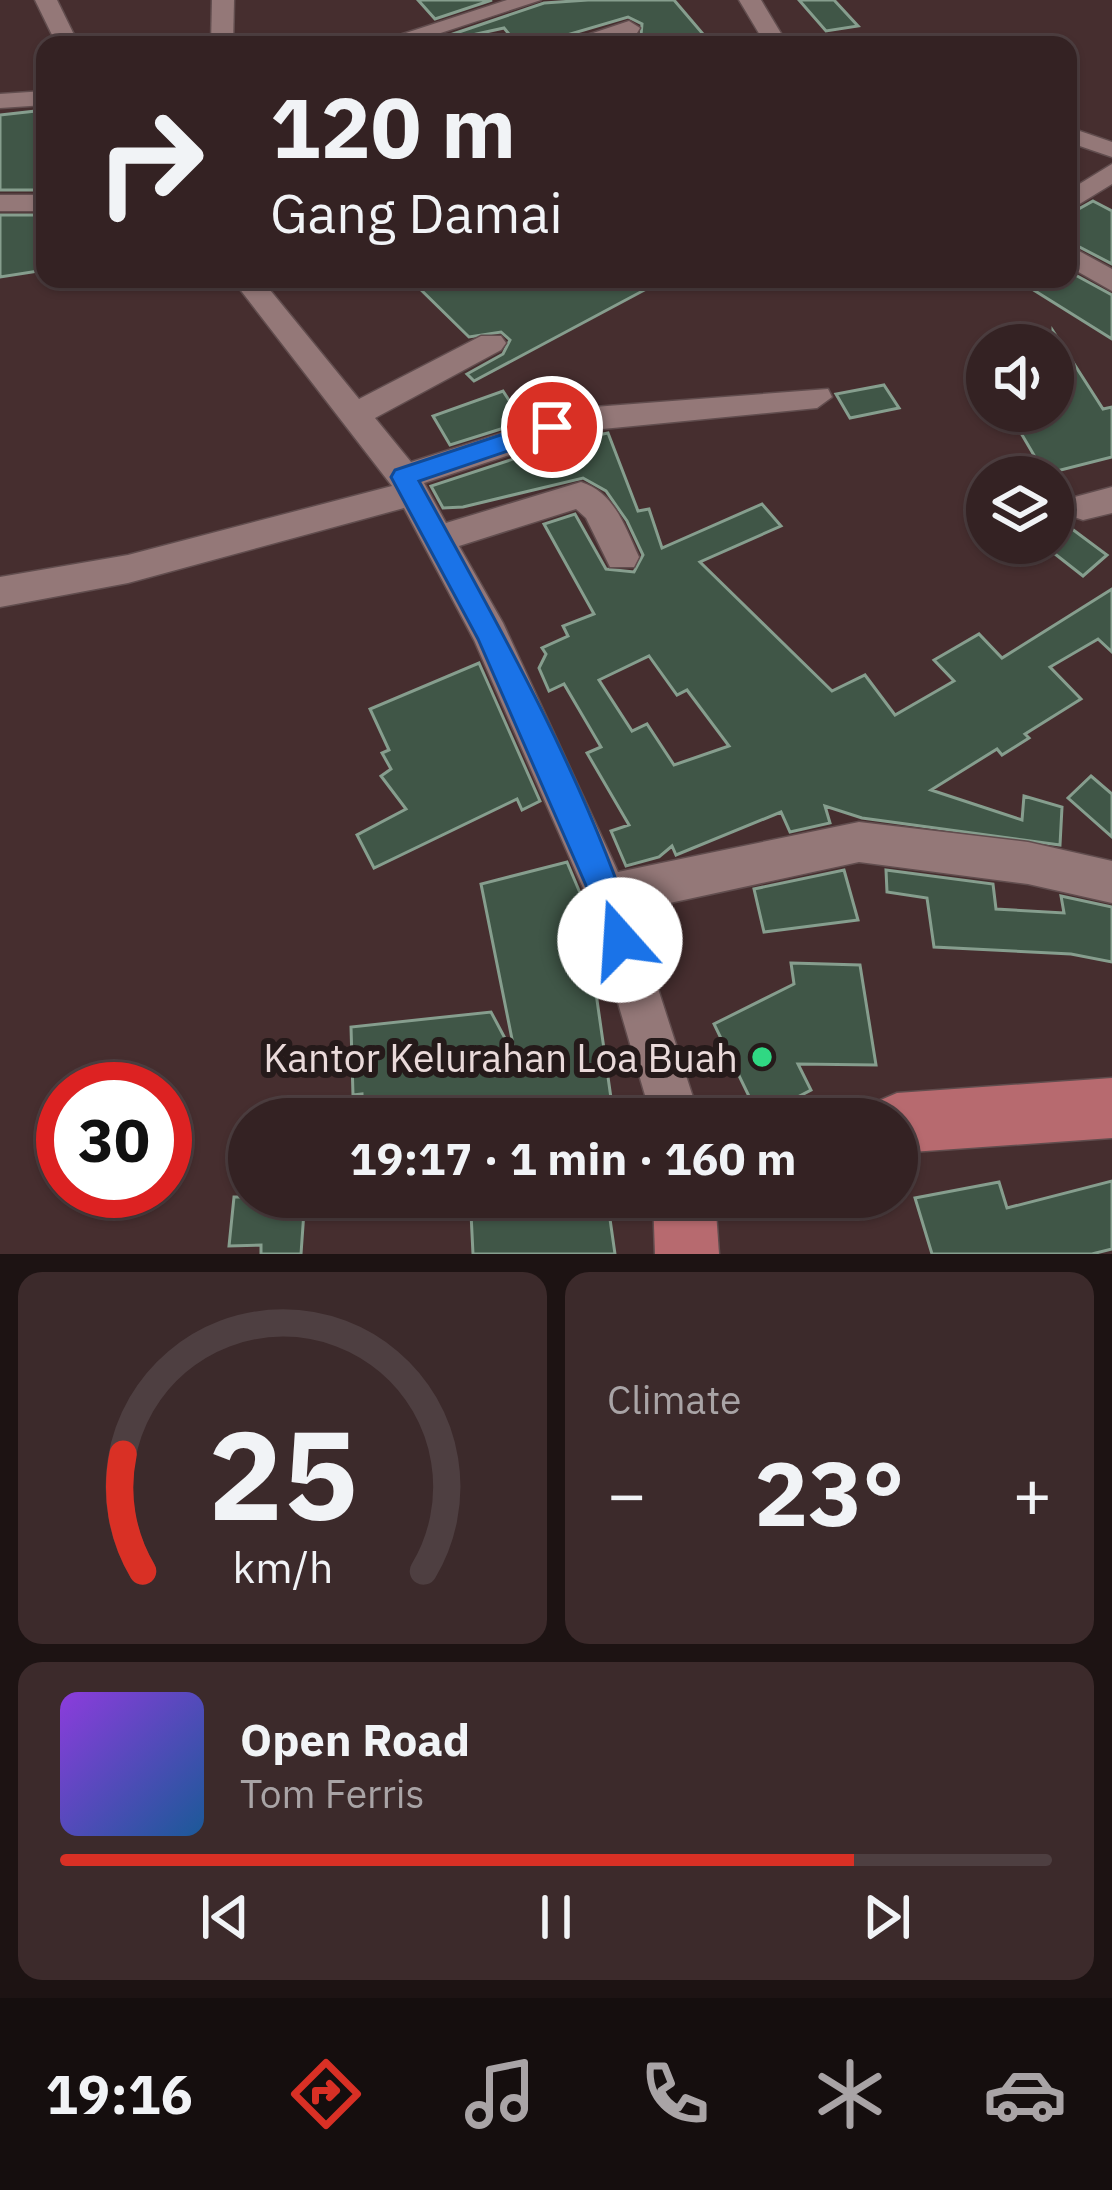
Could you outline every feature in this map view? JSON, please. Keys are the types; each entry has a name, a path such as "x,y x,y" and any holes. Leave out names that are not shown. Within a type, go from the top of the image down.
{"main road":[{"path":"918,1122 1112,1108"},
{"path":"685,1218 687,1254"}],"street":[{"path":"46,0 64,36"},
{"path":"222,36 223,0"},
{"path":"410,36 530,0"},
{"path":"750,0 772,36"},
{"path":"600,36 629,28"},
{"path":"0,101 36,99"},
{"path":"1077,141 1111,168 1077,196"},
{"path":"0,203 36,203"},
{"path":"1077,260 1112,282"},
{"path":"253,288 407,485 490,634 607,895 670,1098"},
{"path":"353,416 491,343"},
{"path":"0,592 128,569 407,485 581,419 817,397"},
{"path":"437,539 575,494 598,509 622,557"},
{"path":"607,895 859,842 1028,863 1112,882"}],"building":[{"path":"418,0 492,0 435,19"},
{"path":"674,0 703,34 638,36 642,24 628,17 564,36 511,36 504,28 450,35 544,3"},
{"path":"799,0 834,0 858,26 826,31"},
{"path":"36,111 36,190 0,190 0,115"},
{"path":"1093,201 1112,211 1112,264 1077,246 1077,210"},
{"path":"0,215 36,215 36,271 0,277"},
{"path":"1077,276 1112,295 1112,339 1030,288 1077,288"},
{"path":"419,288 648,288 474,381 467,374 503,354 510,340 501,332 469,337"},
{"path":"1074,364 1103,409 1112,407 1112,457 1074,467 1074,456 1034,456 1020,432 1074,432"},
{"path":"884,385 899,408 850,418 836,394"},
{"path":"503,391 523,422 450,445 433,416"},
{"path":"608,433 638,511 649,509 662,548 762,504 781,526 700,562 832,691 865,675 895,715 954,681 934,660 979,634 1002,658 1112,589 1112,652 1098,639 1050,667 1081,699 1025,734 1029,738 1002,755 997,749 931,790 1022,820 1024,796 1062,807 1060,845 862,818 825,806 830,823 790,832 781,812 676,855 672,846 659,857 626,866 611,831 629,825 587,753 601,747 564,684 549,691 539,668 546,654 542,648 568,636 563,626 594,614 544,524 575,514 606,569 634,572 643,555 627,521 606,491 583,478 463,507 443,508 431,486 568,441","holes":["649,656 677,695 687,690 729,746 674,765 647,724 632,731 599,680"]},
{"path":"1074,530 1107,555 1083,576 1068,564 1074,564"},
{"path":"479,663 540,801 522,810 517,799 374,868 357,835 406,809 381,776 391,769 382,753 389,750 370,709"},
{"path":"1091,776 1112,794 1112,837 1068,798"},
{"path":"567,862 583,900 572,903 588,987 595,986 611,1098 353,1095 351,1027 491,1012 516,1059 481,884"},
{"path":"844,870 858,920 764,932 754,889"},
{"path":"886,870 993,884 996,909 1064,913 1061,896 1112,907 1112,962 1071,954 934,947 927,898 887,892"},
{"path":"791,963 860,965 876,1065 798,1064 811,1090 796,1098 750,1098 714,1024 794,984"},
{"path":"1112,1181 1112,1249 1092,1254 932,1254 918,1197 999,1182 1007,1208"},
{"path":"232,1218 304,1218 301,1254 261,1254 261,1245 229,1246"},
{"path":"471,1218 610,1218 615,1254 473,1254"}],"place":[{"name":"Kantor Kelurahan Loa Buah","path":"762,1057"}],"route":[{"path":"552,427 404,477 490,634 607,895 620,940"}]}
